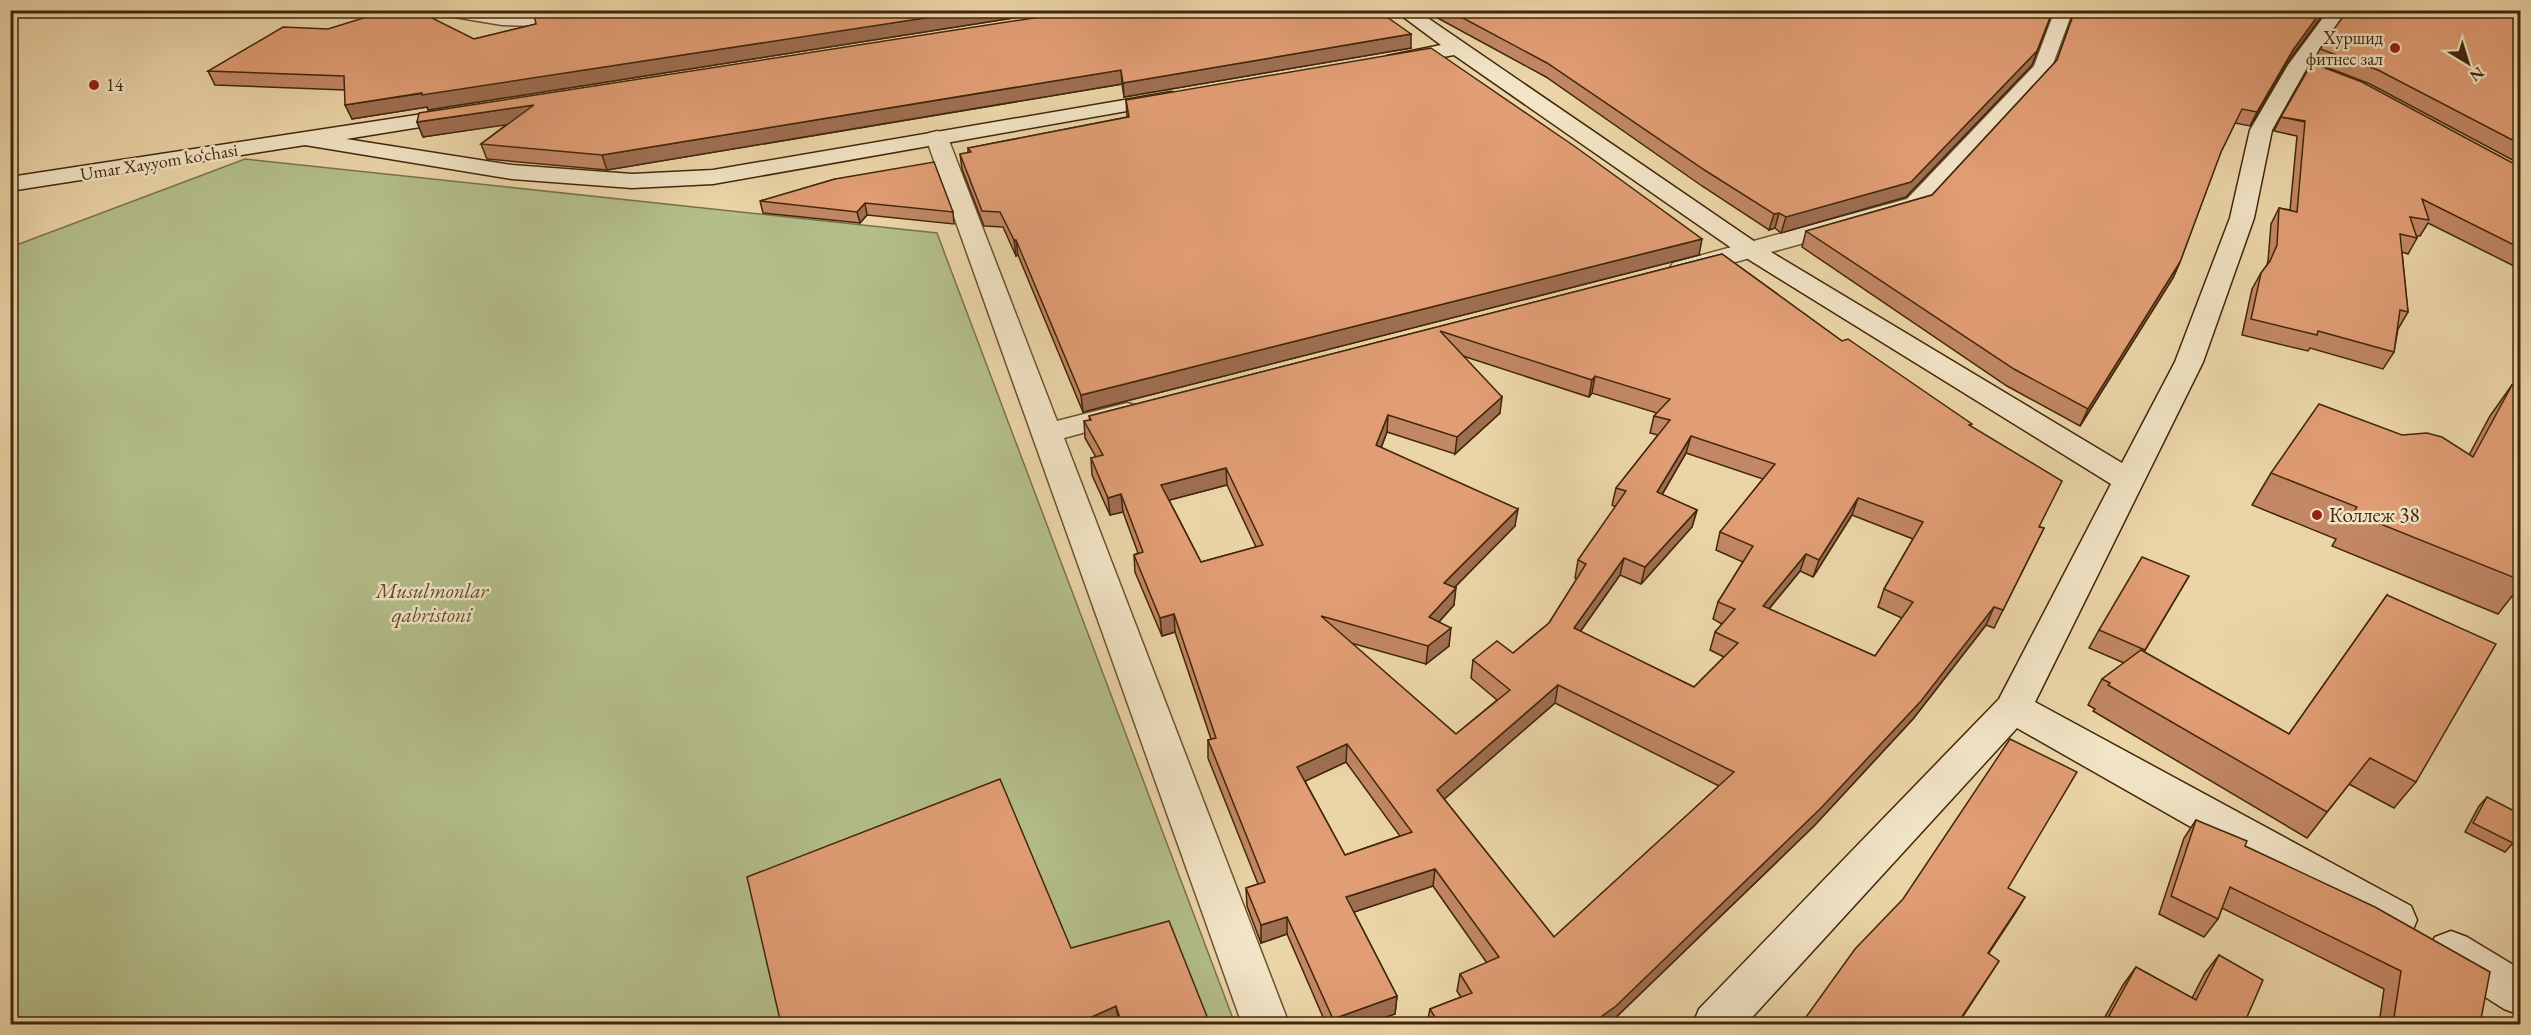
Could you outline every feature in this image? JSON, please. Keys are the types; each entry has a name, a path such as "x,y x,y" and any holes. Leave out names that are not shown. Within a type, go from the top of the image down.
{"street":[{"path":"448,10 502,19 541,20 610,10"},
{"path":"1403,10 1752,250 2128,480"},
{"path":"1660,274 1916,204 2043,68 2064,10"},
{"path":"1716,1024 2013,708 2189,362 2242,218 2261,130 2309,69 2329,23 2346,10"},
{"path":"1377,62 1458,48"},
{"path":"307,139 512,172 632,180 713,177 1192,94"},
{"name":"Umar Xayyom ko‘chasi","path":"10,184 484,111"},
{"path":"937,138 1266,1024"},
{"path":"1048,433 1152,406"},
{"path":"2013,708 2481,968 2520,994"}],"green space":[{"name":"Musulmonlar qabristoni","path":"245,159 937,233 1235,1024 11,1024 11,247"}],"building":[{"path":"389,10 416,10 474,39 536,24 534,15 566,10 977,10 345,105 344,76 208,71 283,27 328,29"},
{"path":"1085,10 1377,10 1411,34 1123,83 1121,70 602,155 481,144 534,105 417,122 419,113"},
{"path":"1448,10 2053,10 2037,51 1911,182 1786,217 1779,213 1774,214 1706,171 1547,63"},
{"path":"2075,10 2322,10 2293,50 2257,112 2242,109 2221,152 2180,262 2088,409 2014,369 1806,231 1932,195 2057,60"},
{"path":"2349,10 2513,10 2520,13 2520,144 2378,70 2320,49"},
{"path":"1431,48 1577,148 1702,239 1081,395 1016,240 1000,212 982,211 960,154 971,152 968,148 1129,117 1126,100"},
{"path":"2312,63 2362,82 2520,167 2520,248 2422,199 2429,220 2410,217 2417,238 2400,234 2408,312 2400,310 2394,352 2318,331 2317,335 2251,319 2261,273 2270,261 2277,245 2279,208 2297,212 2305,121 2281,117"},
{"path":"934,162 953,212 865,203 857,212 760,201 835,179"},
{"path":"1722,254 1842,341 1848,339 1972,424 1969,425 2062,481 2039,527 2044,528 2003,610 1994,607 1921,701 1821,808 1616,1006 1591,1024 1439,1024 1430,1009 1472,993 1460,974 1499,957 1435,869 1346,897 1397,996 1333,1019 1287,917 1261,925 1246,888 1265,882 1208,740 1216,738 1174,614 1160,618 1134,555 1143,552 1121,494 1108,498 1091,458 1103,455 1084,421 1091,420 1089,416","holes":["1440,331 1592,380 1595,376 1670,399 1654,416 1670,420 1616,488 1626,491 1578,560 1586,564 1549,623 1513,653 1497,641 1473,660 1510,690 1456,734 1321,616 1428,646 1451,628 1429,617 1456,588 1444,583 1518,509 1376,445 1388,415 1457,437 1502,397","1691,436 1775,464 1720,532 1753,546 1718,602 1735,609 1715,632 1738,643 1694,687 1574,628 1624,558 1645,567 1697,510 1657,492","1226,468 1263,545 1201,562 1161,485","1858,498 1923,522 1884,589 1913,602 1875,656 1763,606 1806,554 1819,560","1558,685 1734,772 1554,937 1437,790","1347,744 1412,832 1345,855 1297,767"]},
{"path":"2512,385 2520,388 2520,580 2353,513 2357,507 2271,473 2319,404 2402,435 2427,433 2442,437 2473,457"},
{"path":"2142,557 2189,576 2145,650 2099,630"},
{"path":"2387,595 2496,644 2416,782 2370,758 2327,812 2108,685 2110,683 2102,679 2141,650 2289,734"},
{"path":"2010,739 2077,772 2008,888 2025,897 1988,953 1999,961 1957,1024 1801,1024 1855,949 1903,899"},
{"path":"1000,779 1071,948 1169,921 1210,1024 1122,1024 1116,1006 1076,1024 781,1024 747,877"},
{"path":"2487,797 2520,814 2520,833 2513,843 2473,823"},
{"path":"2196,820 2247,841 2245,846 2375,907 2490,972 2480,1024 2393,1024 2401,971 2230,887 2218,919 2171,896"},
{"path":"2219,955 2263,980 2244,1024 2125,1024 2109,1016 2136,967 2196,1000"}],"place":[{"name":"Хуршид фитнес зал","path":"2395,48"},
{"name":"14","path":"94,85"},
{"name":"Коллеж 38","path":"2317,515"}]}
